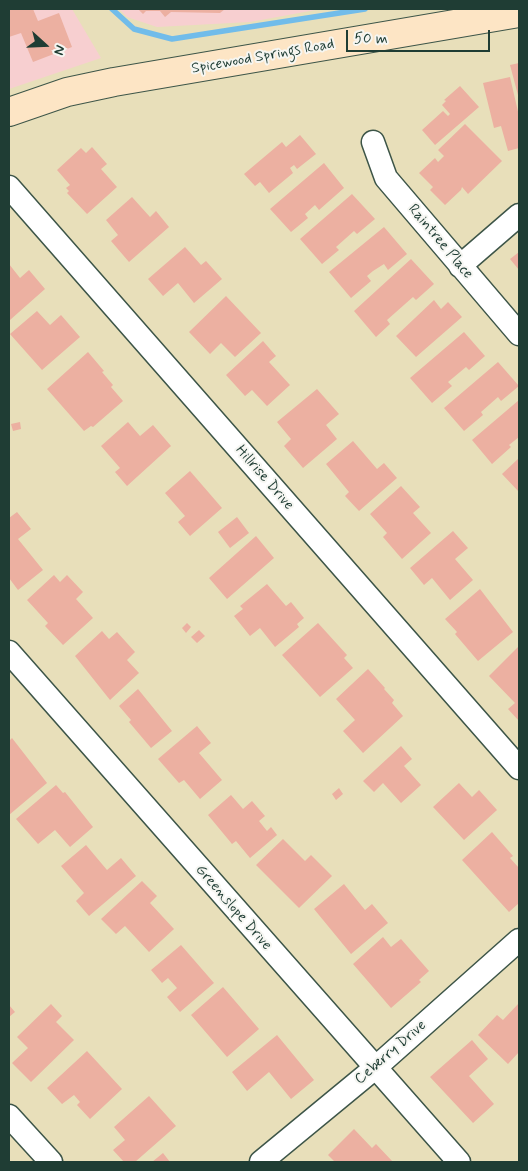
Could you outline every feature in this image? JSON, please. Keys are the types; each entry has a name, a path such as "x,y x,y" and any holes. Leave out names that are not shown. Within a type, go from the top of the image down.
{"main road":[{"name":"Spicewood Springs Road","path":"9,112 67,92 114,82 482,15 519,13"}],"street":[{"name":"Raintree Place","path":"373,142 386,178 519,334"},
{"name":"Hillrise Drive","path":"9,187 519,768"},
{"path":"460,266 519,215"},
{"name":"Greenslope Drive","path":"9,652 459,1162"},
{"name":"Ceberry Drive","path":"261,1162 375,1068 519,940"},
{"path":"9,1116 51,1162"}],"shaded area":[{"path":"9,9 72,9 101,58 9,89"},
{"path":"119,9 321,9 250,22 157,27 127,17"}],"building":[{"path":"9,9 33,9 38,21 59,13 72,47 33,62 21,33 9,37"},
{"path":"138,9 225,9 220,13 171,12 165,17 160,11 146,11 143,14"},
{"path":"519,63 519,99 510,65"},
{"path":"510,77 519,116 519,148 508,151 501,126 494,128 483,83"},
{"path":"460,86 479,107 435,145 422,130 443,111 448,116 450,114 442,105 446,101 444,100"},
{"path":"465,124 502,161 468,194 462,187 445,205 430,190 433,187 419,173 435,158 438,162 444,156 438,150"},
{"path":"300,135 316,154 297,169 294,165 290,168 293,173 269,193 260,182 255,186 244,174 282,142 286,147"},
{"path":"92,147 107,164 101,169 117,187 87,214 67,193 69,191 66,188 70,185 57,170 81,148 86,153"},
{"path":"324,163 344,188 319,210 315,205 305,214 308,218 291,232 270,209"},
{"path":"352,194 375,219 357,234 354,231 336,247 339,250 322,264 300,239"},
{"path":"132,197 150,217 156,211 169,227 129,262 111,241 118,235 106,220"},
{"path":"384,227 407,254 388,270 384,264 373,271 367,276 371,281 351,298 329,272"},
{"path":"185,247 201,265 206,261 222,279 194,303 178,283 163,296 148,279"},
{"path":"519,252 519,270 510,259"},
{"path":"411,259 434,284 416,300 413,297 387,320 390,324 376,337 354,311"},
{"path":"9,264 20,278 29,270 45,289 10,320"},
{"path":"226,296 261,333 235,357 221,343 210,354 189,332"},
{"path":"434,300 441,309 448,302 462,317 416,357 396,336"},
{"path":"37,311 50,325 61,315 80,337 42,370 10,334"},
{"path":"464,332 485,356 469,370 466,367 448,382 452,386 432,403 410,378"},
{"path":"263,341 276,356 269,362 290,385 267,406 252,390 245,396 226,375"},
{"path":"88,352 104,371 102,372 113,385 111,387 123,401 93,427 91,426 84,431 47,389"},
{"path":"498,362 519,386 501,401 498,397 481,412 483,415 464,431 444,408"},
{"path":"317,389 339,414 326,425 337,439 303,468 284,446 291,439 277,422"},
{"path":"519,400 519,437 492,464 472,440"},
{"path":"20,422 21,429 13,431 11,424"},
{"path":"128,422 140,436 153,425 171,446 127,486 115,472 120,468 101,446"},
{"path":"353,441 377,469 384,463 397,478 359,511 345,496 349,492 326,464"},
{"path":"519,458 519,492 502,474"},
{"path":"190,471 222,508 190,536 178,522 185,516 165,493"},
{"path":"401,486 420,507 413,513 431,533 402,559 383,537 387,533 370,514"},
{"path":"17,512 31,529 18,539 43,570 18,590 9,578 9,518"},
{"path":"237,517 249,533 230,548 218,532"},
{"path":"453,531 468,548 455,559 473,580 450,600 432,578 424,585 410,568"},
{"path":"256,536 274,558 227,599 209,578"},
{"path":"54,575 60,582 67,575 83,592 76,599 93,618 63,645 45,626 48,623 27,600"},
{"path":"267,584 286,606 291,602 304,618 297,624 299,627 275,647 260,628 250,636 234,616 243,609 240,606"},
{"path":"480,589 513,632 478,661 445,619"},
{"path":"187,623 191,627 186,633 182,628"},
{"path":"318,623 347,655 344,658 353,668 320,697 282,655"},
{"path":"199,630 205,636 197,643 191,637"},
{"path":"102,631 109,639 117,632 135,652 127,660 139,673 110,700 75,656"},
{"path":"519,646 519,721 508,709 515,703 489,676"},
{"path":"368,669 394,700 392,703 403,716 363,753 343,731 355,720 336,699"},
{"path":"138,689 172,731 151,748 129,722 131,720 119,706"},
{"path":"197,726 211,743 199,753 222,780 200,799 184,780 179,783 158,759"},
{"path":"12,738 47,783 9,815 9,741"},
{"path":"401,746 412,759 404,766 421,785 401,803 383,783 374,792 363,781"},
{"path":"459,783 472,797 479,790 497,810 464,840 433,807"},
{"path":"56,785 63,793 65,792 93,827 70,847 55,830 38,844 16,819"},
{"path":"339,788 343,794 336,800 332,794"},
{"path":"231,795 243,809 252,801 265,816 259,821 267,831 271,827 277,835 250,858 236,841 232,844 208,815"},
{"path":"492,832 513,856 510,858 519,868 519,903 509,912 462,860"},
{"path":"283,839 305,861 311,855 332,876 299,908 256,865"},
{"path":"86,845 107,870 121,858 136,876 89,916 76,901 84,893 61,866"},
{"path":"142,881 157,896 150,903 174,929 149,952 125,926 116,934 101,919"},
{"path":"344,884 365,910 372,904 388,923 351,954 314,909"},
{"path":"383,937 391,947 401,939 429,971 419,980 421,982 391,1008 353,964"},
{"path":"181,945 214,983 180,1012 167,997 177,988 168,978 162,983 151,970"},
{"path":"223,987 259,1029 227,1057 191,1015"},
{"path":"519,1003 519,1052 508,1064 478,1035 497,1015 503,1020"},
{"path":"51,1004 62,1016 56,1022 74,1040 31,1082 12,1063 28,1048 17,1037"},
{"path":"9,1005 15,1012 9,1017"},
{"path":"277,1035 314,1080 291,1099 269,1072 247,1091 232,1072"},
{"path":"472,1040 488,1059 469,1076 494,1104 473,1123 430,1077"},
{"path":"87,1051 122,1089 90,1119 77,1105 80,1102 74,1095 62,1104 47,1088"},
{"path":"149,1096 176,1126 135,1162 124,1162 113,1150 125,1140 114,1127"},
{"path":"354,1129 372,1148 376,1144 393,1162 335,1162 328,1155"},
{"path":"163,1153 170,1162 152,1162"}],"waterway":[{"path":"112,9 134,29 172,39 365,9"}]}
